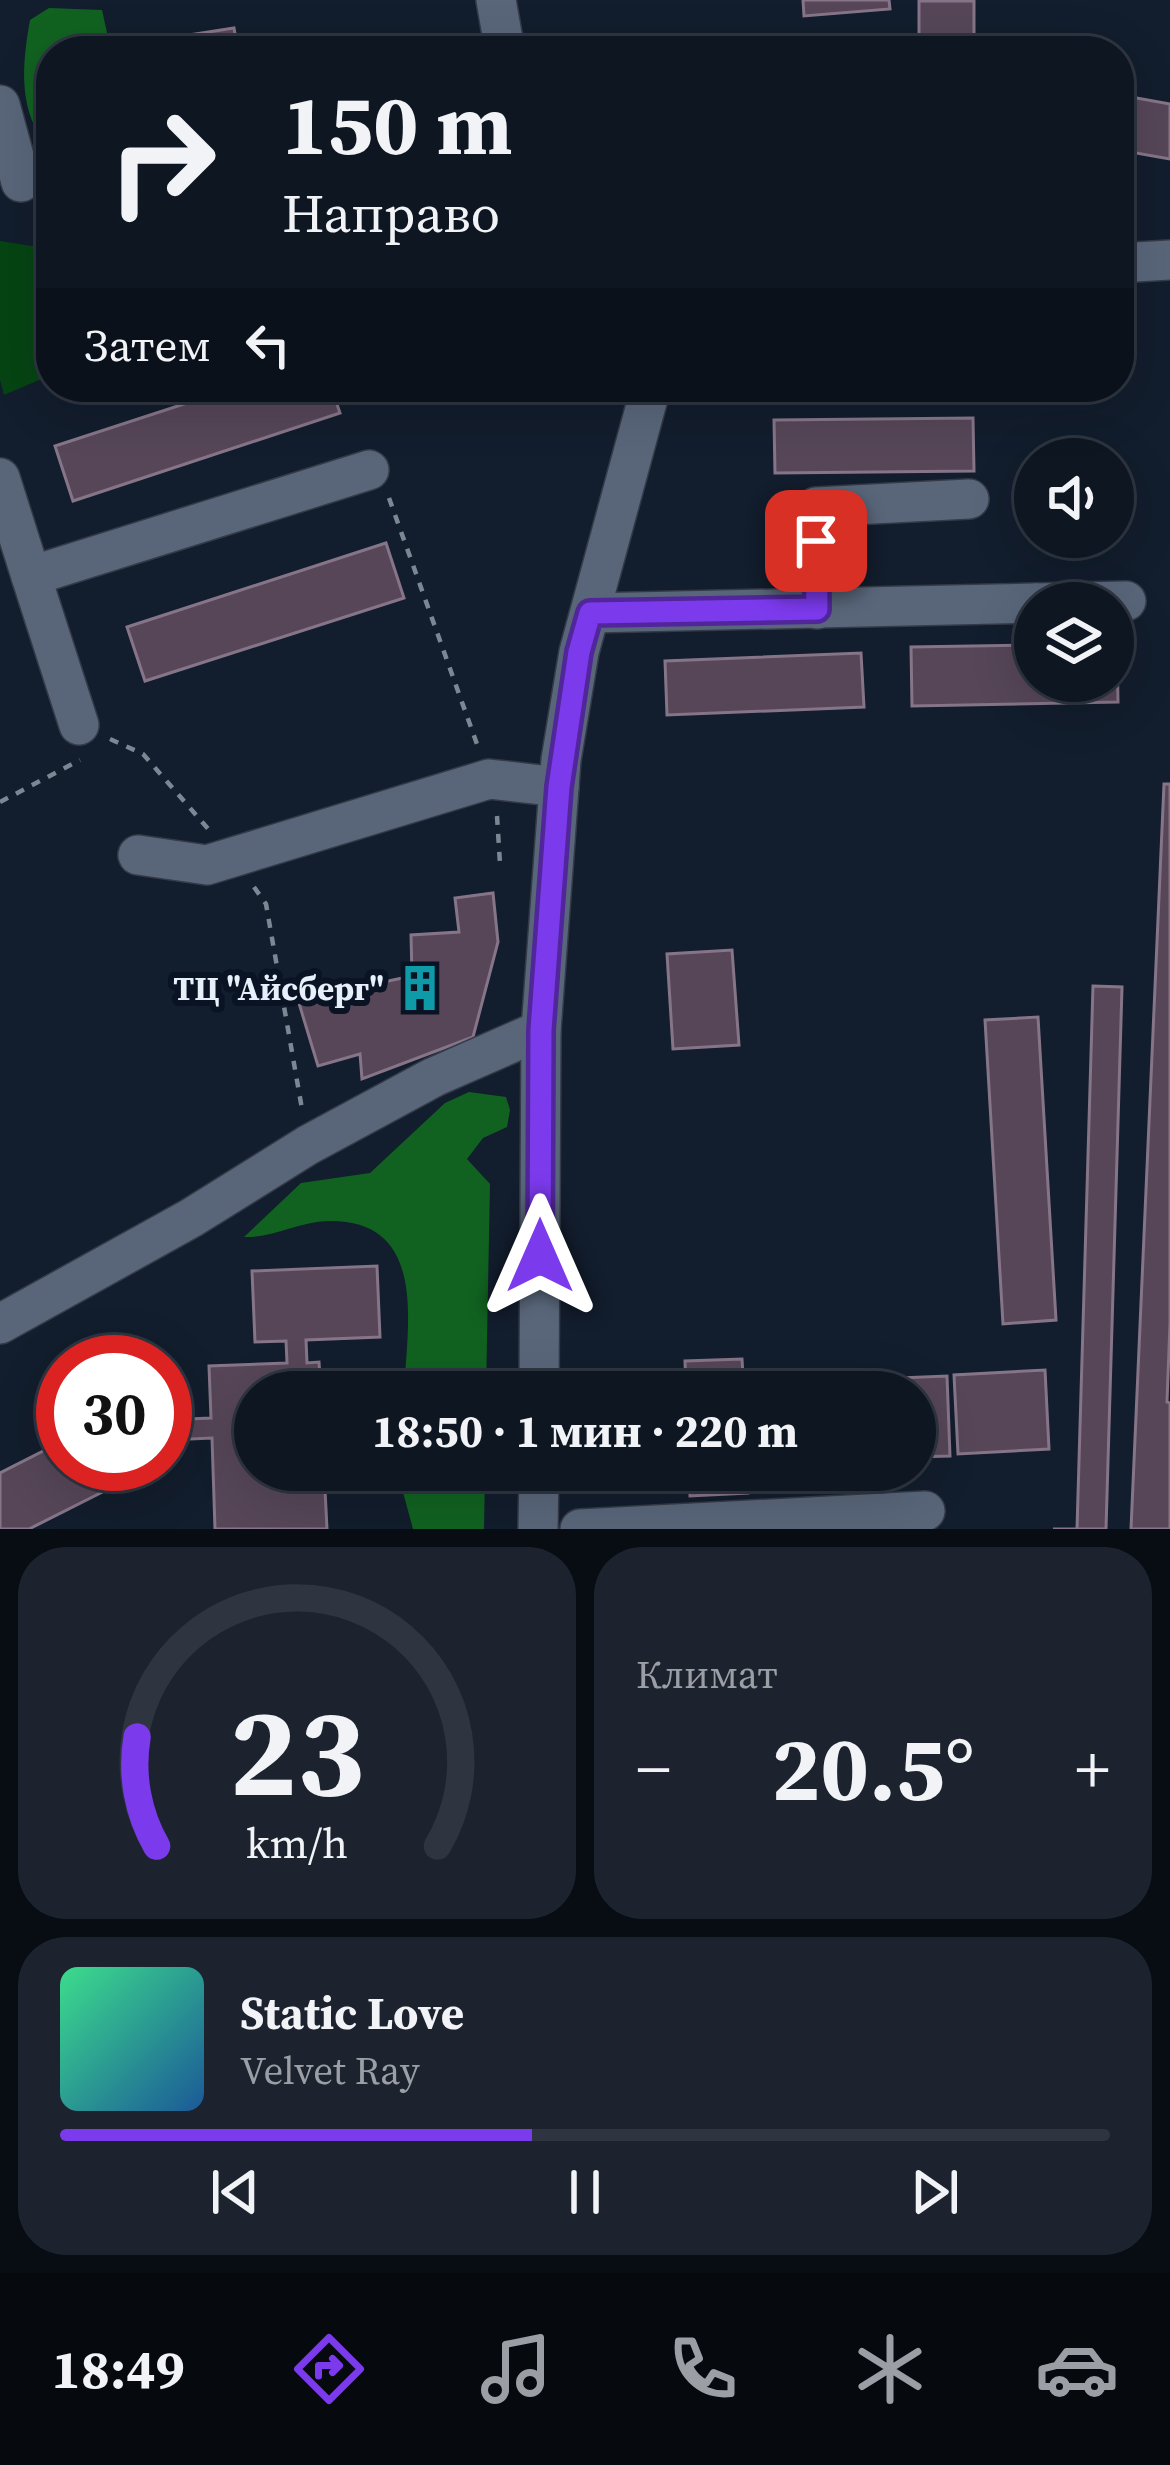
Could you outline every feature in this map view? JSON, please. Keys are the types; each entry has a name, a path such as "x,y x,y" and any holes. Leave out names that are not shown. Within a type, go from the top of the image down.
{"street":[{"path":"496,0 503,36"},
{"path":"0,105 24,182"},
{"path":"1134,262 1170,260"},
{"path":"539,1371 541,1030 559,787 579,652 647,402"},
{"path":"31,576 369,470"},
{"path":"0,478 79,725"},
{"path":"817,609 816,507 969,499"},
{"path":"590,613 1014,604"},
{"path":"138,855 207,865 490,779 559,787"},
{"path":"0,1324 434,1076 541,1030"},
{"path":"538,1491 538,1529"},
{"path":"580,1529 925,1511"}],"path":[{"path":"369,470 385,486 490,779 500,864"},
{"path":"0,802 81,760 79,725 143,754 266,904 308,1145"}],"green space":[{"path":"49,8 102,10 108,36 36,36 36,128 27,105 24,71 30,20"},
{"path":"0,241 36,247 36,381 4,395 0,380"},
{"path":"469,1092 506,1097 510,1110 507,1127 483,1138 467,1159 490,1184 486,1371 406,1371 405,1281 397,1257 383,1238 360,1225 328,1221 244,1237 301,1183 370,1173 445,1103"},
{"path":"403,1491 485,1491 484,1529 413,1529"}],"building":[{"path":"803,0 889,0 890,9 804,16"},
{"path":"919,1 974,1 974,36 919,36"},
{"path":"234,28 235,36 182,36"},
{"path":"1134,98 1170,104 1170,159 1134,153"},
{"path":"190,402 336,402 340,413 73,501 55,446"},
{"path":"973,418 974,471 775,473 774,420"},
{"path":"386,543 404,598 145,681 127,627"},
{"path":"1014,645 1014,702 1118,702 912,706 911,647"},
{"path":"861,653 864,707 667,715 665,661"},
{"path":"1164,784 1170,784 1170,1529 1131,1529"},
{"name":"ТЦ \"Айсберг\"","path":"493,893 498,942 473,1037 362,1079 360,1054 318,1066 298,1000 412,976 411,935 459,932 455,898"},
{"path":"732,950 739,1045 673,1049 667,954"},
{"path":"1093,986 1122,987 1106,1529 1077,1529"},
{"path":"1038,1017 1056,1320 1003,1324 985,1020"},
{"path":"377,1266 380,1337 306,1340 307,1363 319,1362 320,1371 234,1371 234,1491 325,1491 327,1529 215,1529 212,1438 192,1439 192,1419 211,1418 209,1366 287,1363 286,1341 255,1342 252,1271"},
{"path":"742,1359 743,1371 685,1371 685,1361"},
{"path":"1045,1370 1049,1449 958,1454 954,1375"},
{"path":"936,1376 947,1376 950,1456 936,1456"},
{"path":"36,1455 36,1491 104,1491 29,1529 0,1529 0,1473"},
{"path":"690,1491 748,1491 748,1493 690,1496"}],"place":[{"name":"ТЦ \"Айсберг\"","path":"420,988"}],"route":[{"path":"540,1256 541,1030 561,760 590,613 817,609 816,541"}]}
